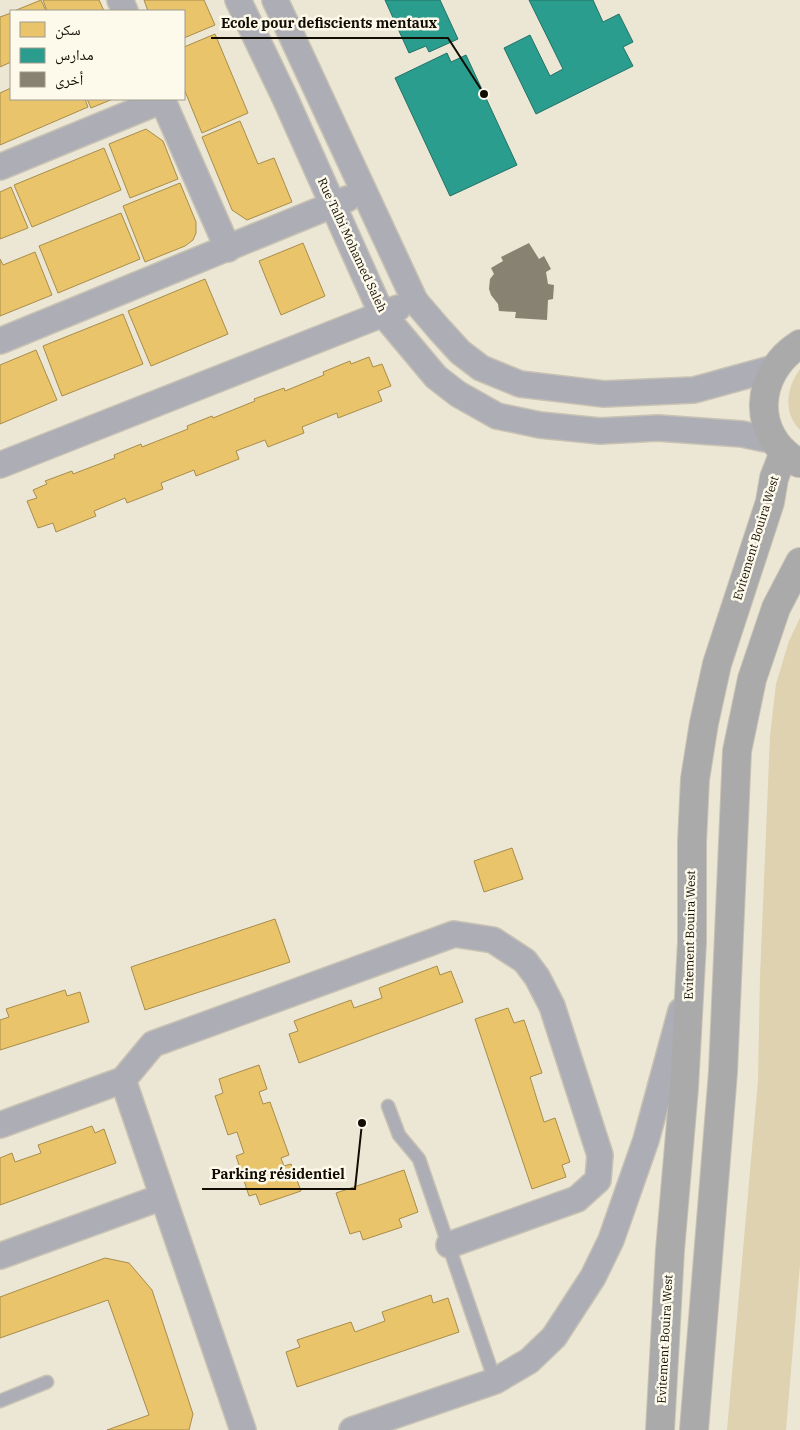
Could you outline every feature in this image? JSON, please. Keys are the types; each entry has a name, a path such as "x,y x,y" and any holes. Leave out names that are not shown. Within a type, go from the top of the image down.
{"highway":[{"path":"786,452 766,423 763,404 766,386 774,368 786,354 800,344"},
{"name":"Evitement Bouira West","path":"660,1430 670,1250 684,1088 690,979 695,779 704,723 717,664 770,502 774,478 786,452"},
{"path":"694,1430 723,1072 737,752 755,670 776,608 800,562"}],"street":[{"name":"Rue Talbi Mohamed Saleh","path":"238,0 285,98 376,301 384,315 436,378 458,394 497,416 540,425 600,431 658,428 742,434 786,452"},
{"path":"275,0 415,301 438,330 460,352 481,368 520,384 604,394 694,390 774,368"},
{"path":"0,167 162,100 228,249"},
{"path":"0,342 364,192"},
{"path":"0,465 384,315 415,301"},
{"path":"0,1125 123,1080 153,1044 454,934 493,940 525,961 537,977 552,1006 600,1155 598,1180 577,1199 449,1245"},
{"path":"352,1430 495,1382 529,1361 554,1337 593,1277 611,1240 646,1140 690,979"},
{"path":"123,1080 243,1430"},
{"path":"0,1256 162,1198"}],"lane":[{"path":"388,1106 399,1135 419,1159 495,1382"},
{"path":"0,1401 47,1382"}],"shaded area":[{"path":"800,369 800,430 791,416 788,400 795,376"},
{"path":"800,618 800,1264 786,1430 727,1430 758,1081 760,977 770,736 776,684 789,641"}],"building: سكن":[{"path":"41,0 46,10 16,10"},
{"path":"43,0 99,0 104,10 47,10"},
{"path":"144,0 204,0 215,25 185,38 185,10 148,10"},
{"path":"10,13 10,62 0,67 0,17"},
{"path":"215,34 248,113 202,133 185,91 185,47"},
{"path":"10,88 10,100 85,100 88,107 0,145 0,93"},
{"path":"87,100 111,100 91,108"},
{"path":"240,121 258,164 274,158 292,202 247,220 232,210 202,137"},
{"path":"146,129 163,141 178,179 130,198 109,144"},
{"path":"104,148 121,190 32,227 14,185"},
{"path":"180,183 196,222 196,233 193,240 185,246 145,262 123,206"},
{"path":"11,187 28,228 0,239 0,192"},
{"path":"121,213 140,259 58,293 39,246"},
{"path":"303,243 325,296 281,315 259,261"},
{"path":"35,252 52,295 0,316 0,259 3,265"},
{"path":"205,279 228,334 151,366 128,311"},
{"path":"123,314 143,364 62,396 43,346"},
{"path":"36,350 57,400 0,424 0,365"},
{"path":"369,357 373,367 382,364 391,386 378,391 382,401 338,418 337,413 302,427 304,433 268,447 265,440 236,451 239,459 196,476 194,470 161,483 163,489 127,503 125,498 94,511 96,516 56,532 53,523 38,528 27,501 37,498 33,490 47,484 45,481 72,471 73,474 115,458 114,455 141,444 142,447 188,429 187,426 212,416 213,418 255,401 254,399 284,388 285,391 324,375 323,372 350,361 351,364"},
{"path":"512,848 523,879 484,892 474,861"},
{"path":"275,919 290,962 145,1010 131,967"},
{"path":"437,966 440,975 451,971 463,1002 299,1063 289,1034 298,1031 294,1021 351,1000 354,1008 382,998 379,988"},
{"path":"65,990 67,996 80,992 89,1022 0,1050 0,1020 9,1017 6,1009"},
{"path":"508,1008 514,1023 524,1020 542,1073 530,1077 544,1122 555,1118 570,1162 562,1165 566,1177 532,1189 475,1019"},
{"path":"259,1065 267,1089 259,1092 263,1104 270,1102 289,1155 281,1158 284,1166 291,1164 301,1191 260,1205 256,1194 249,1196 236,1156 244,1153 237,1132 228,1135 215,1096 223,1093 219,1079"},
{"path":"92,1126 95,1133 104,1129 116,1163 0,1205 0,1158 12,1153 15,1162 41,1153 38,1145"},
{"path":"404,1170 418,1212 399,1219 402,1227 363,1240 360,1231 350,1234 336,1193"},
{"path":"105,1258 129,1263 152,1290 193,1414 189,1430 107,1430 149,1415 108,1300 0,1338 0,1297"},
{"path":"431,1295 433,1303 448,1298 459,1332 297,1387 286,1352 300,1347 297,1340 351,1322 355,1332 385,1321 382,1312"}],"building: مدارس":[{"path":"385,0 440,0 458,39 429,52 426,46 409,53"},
{"path":"529,0 593,0 603,22 619,14 633,42 623,47 633,66 536,114 504,48 530,35 550,76 563,69"},
{"path":"447,53 451,62 466,55 517,165 450,196 395,78"}],"building: أخرى":[{"path":"529,243 539,259 544,256 551,269 546,272 548,284 554,285 553,299 548,300 547,320 515,318 516,312 499,311 498,304 489,289 490,279 494,274 491,268 503,261 501,257"}],"place":[{"name":"Ecole pour defiscients mentaux","path":"484,94"},
{"name":"Parking résidentiel","path":"362,1123"}]}
